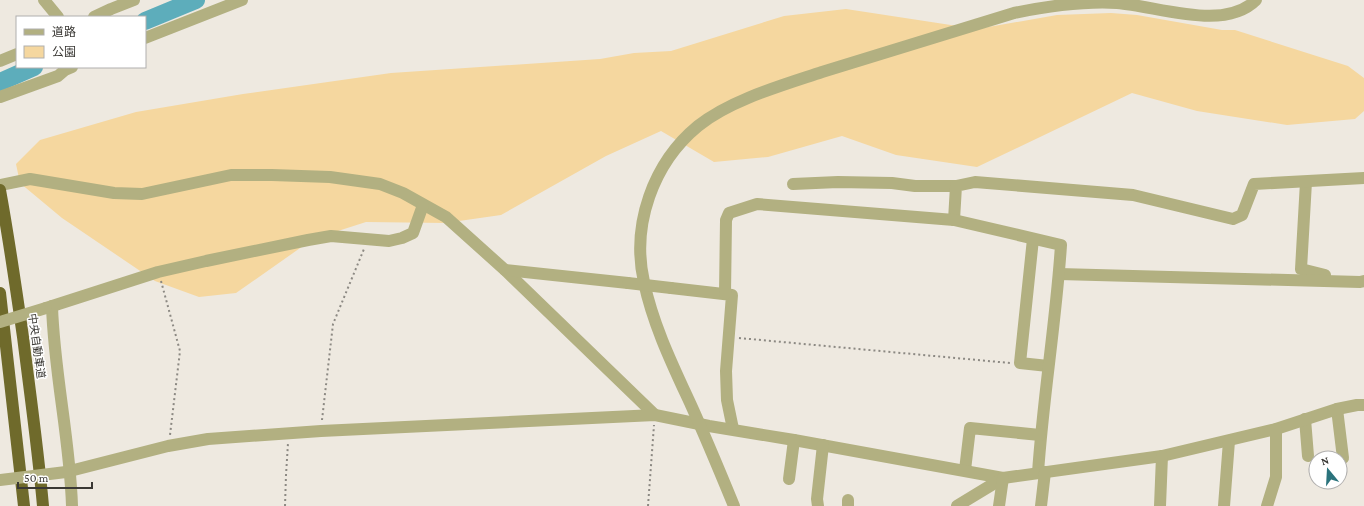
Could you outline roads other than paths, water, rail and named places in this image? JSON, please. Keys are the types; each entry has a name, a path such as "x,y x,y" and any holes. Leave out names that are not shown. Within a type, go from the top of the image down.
{"highway":[{"name":"中央自動車道","path":"0,190 9,235 43,506"},
{"path":"0,293 24,506"}],"street":[{"path":"44,0 57,16"},
{"path":"96,16 111,8 134,0"},
{"path":"146,38 242,0"},
{"path":"734,506 700,424 669,356 648,300 644,281 640,251 646,206 661,169 677,147 699,126 724,109 769,90 1014,12 1052,5 1118,3 1214,17 1241,12 1256,0"},
{"path":"0,61 16,54"},
{"path":"0,98 58,76 70,68"},
{"path":"0,185 30,179 114,193 142,194 231,175 330,177 380,184 403,193 446,217 505,270 655,415"},
{"path":"793,184 838,182 892,183 915,186 956,186 975,182 1133,195 1233,219 1242,215 1254,184 1364,178"},
{"path":"1306,182 1301,269 1326,276 1329,280"},
{"path":"954,220 956,186"},
{"path":"725,294 726,220 729,213 757,204 954,220 1061,245 1040,435 1042,473 1041,506"},
{"path":"0,322 158,272 206,261 331,236 389,241 402,238 413,232 423,205"},
{"path":"1033,239 1020,364 1048,366"},
{"path":"505,270 732,295 726,371 727,400 733,429"},
{"path":"1059,274 1363,282"},
{"path":"49,307 53,331 72,506"},
{"path":"0,480 69,472 168,446 208,439 321,431 655,415 1003,478 1162,456 1229,441 1337,409 1364,405"},
{"path":"1337,409 1342,450"},
{"path":"1305,419 1308,456"},
{"path":"965,470 970,428 1040,435"},
{"path":"1267,506 1276,477 1276,428"},
{"path":"789,479 794,440"},
{"path":"1224,506 1229,441"},
{"path":"818,506 817,499 823,445"},
{"path":"1160,506 1162,456"},
{"path":"957,506 1003,478"},
{"path":"999,506 1003,478"}],"waterway":[{"path":"146,21 196,0"},
{"path":"0,82 32,68"}]}
